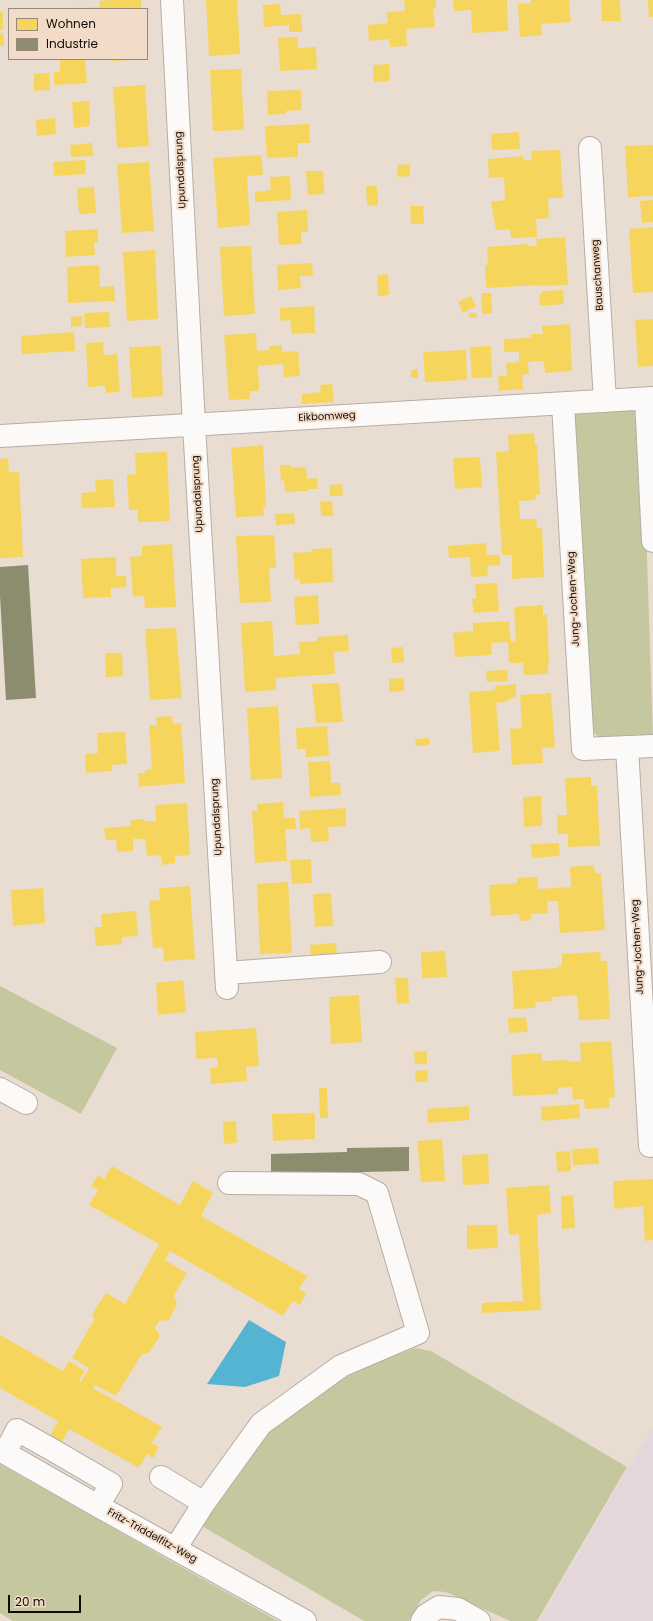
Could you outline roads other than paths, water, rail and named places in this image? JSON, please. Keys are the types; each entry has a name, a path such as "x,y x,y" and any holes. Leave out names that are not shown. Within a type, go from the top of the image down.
{"street":[{"name":"Upundalsprung","path":"172,0 194,425 226,980 380,962"},
{"name":"Bauschanweg","path":"590,148 606,401"},
{"name":"Eikbomweg","path":"0,436 649,399"},
{"path":"649,399 653,541"},
{"name":"Jung-Jochen-Weg","path":"563,404 583,749 653,746"},
{"name":"Jung-Jochen-Weg","path":"627,747 650,1146"},
{"path":"0,1089 26,1103"},
{"path":"175,1549 204,1503 262,1424 341,1366 418,1333 378,1193 359,1184 229,1183"},
{"name":"Fritz-Triddelfitz-Weg","path":"3,1451 98,1506 305,1621"},
{"path":"161,1477 204,1503"},
{"path":"422,1621 426,1615 439,1607 458,1609 479,1621"}],"water":[{"path":"249,1320 286,1342 279,1376 245,1387 207,1384"}]}
